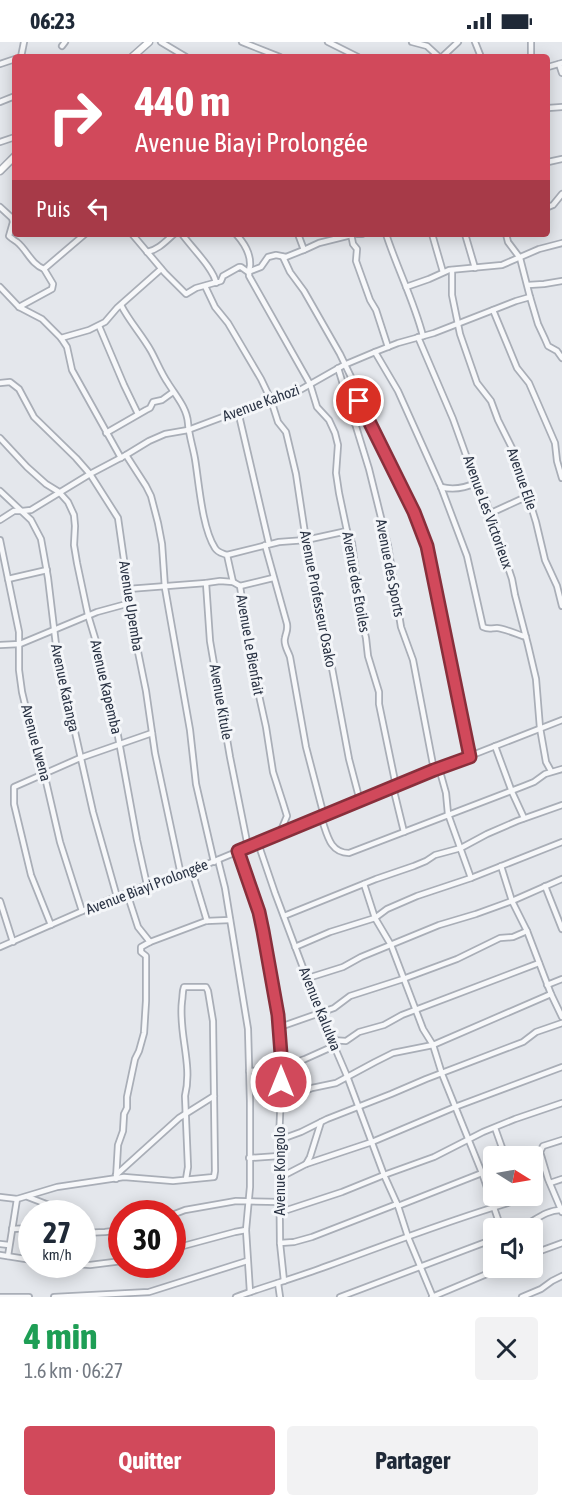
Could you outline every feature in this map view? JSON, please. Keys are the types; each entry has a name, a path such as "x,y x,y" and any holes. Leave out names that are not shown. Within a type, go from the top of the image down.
{"main road":[{"path":"135,54 149,42"},
{"path":"0,171 12,159"}],"street":[{"path":"161,42 181,54"},
{"path":"243,42 273,54"},
{"path":"328,42 351,54"},
{"path":"412,42 427,46 436,54"},
{"path":"444,54 458,42"},
{"path":"561,64 562,73"},
{"path":"550,206 562,194"},
{"path":"0,207 12,218"},
{"path":"12,226 10,238 17,242 38,267 44,268 81,237"},
{"path":"134,237 186,294 221,281 223,276 238,267 248,273 261,267 272,256 283,257 340,237"},
{"path":"147,252 159,247 171,237"},
{"path":"184,237 215,276 216,283"},
{"name":"Avenue des Etoiles","path":"238,237 248,252 250,265 248,273 310,384 317,407 329,420 335,433 338,445 336,473 347,531 351,538 359,615 379,692 379,704 404,832"},
{"path":"299,237 304,250"},
{"path":"352,237 357,249 357,261 388,347"},
{"name":"Avenue Les Victorieux","path":"387,237 414,306 420,336 476,483 491,513 512,579 536,679 540,728 546,762 551,771"},
{"path":"433,237 443,272"},
{"path":"466,237 475,268"},
{"path":"507,237 520,258 538,324 548,346 562,358"},
{"path":"406,287 452,270 498,267 539,249 562,243"},
{"path":"283,257 334,342 352,379 359,401 414,512 427,546 470,757"},
{"path":"19,307 52,289 53,284 44,268"},
{"path":"61,338 105,322 120,305 161,269"},
{"name":"Avenue Elie","path":"452,270 452,295 457,324 477,383 490,401 513,447 545,560 557,586 562,606"},
{"path":"528,285 562,280"},
{"name":"Avenue Professeur Osako","path":"205,286 215,307 244,348 271,400 278,422 286,432 296,474 306,540 349,759 360,801"},
{"path":"0,287 19,307 42,319 61,338 67,347 72,370 106,433 151,496 162,544 165,586 190,730 196,784 225,888 248,1029 250,1187 246,1230 250,1292"},
{"name":"Avenue Kahozi","path":"0,520 14,511 31,510 90,474 165,434 188,430 300,390 338,368 375,352 530,297"},
{"name":"Avenue Le Bienfait","path":"120,305 151,351 186,412 201,503 208,530 218,552 227,555 233,582 240,586 251,659 273,772 286,816 279,835"},
{"path":"494,310 517,368 530,383 555,443 562,478"},
{"path":"99,326 138,414"},
{"path":"375,352 398,391 441,487 467,556 483,627 501,628 526,637"},
{"name":"Avenue des Sports","path":"338,368 369,469 388,546 401,627 413,660 437,769 446,793 448,814 471,878"},
{"name":"Avenue Upemba","path":"0,383 10,382 19,389 34,417 90,474 118,518 152,733 181,875"},
{"path":"106,433 150,408 153,402 173,392"},
{"path":"238,411 273,578 288,630 285,643 290,657 306,747 322,817 333,848 349,853 534,782 551,771 562,769"},
{"path":"0,438 27,467 59,492"},
{"path":"441,487 453,489 476,483"},
{"name":"Avenue Katanga","path":"0,491 31,520 41,540 47,570 59,670 103,852 117,897"},
{"name":"Avenue Kapemba","path":"59,492 68,502 74,515 74,545 88,615 116,725 118,745 147,885"},
{"path":"491,513 528,495"},
{"path":"227,555 267,544 306,540 347,531"},
{"path":"0,540 7,573 0,573"},
{"path":"8,579 47,570"},
{"name":"Avenue Lwena","path":"7,573 19,632 19,670 22,692 33,738 39,751 57,831 82,911"},
{"path":"240,586 273,578"},
{"path":"128,589 220,581 233,582"},
{"name":"Avenue Kitule","path":"206,583 210,641 248,847"},
{"path":"0,645 20,644 101,610 130,603"},
{"name":"Avenue Biayi Prolongée","path":"0,947 82,911 147,885 192,871 437,769 562,720"},
{"path":"51,925 31,875 14,804 15,786 80,758 152,733"},
{"path":"495,746 524,818"},
{"path":"284,916 414,866 435,855 461,849 487,834 562,805"},
{"path":"295,946 375,918 387,909 417,896 471,878 562,842"},
{"name":"Avenue Kalulwa","path":"258,843 320,1013 347,1076 432,1297"},
{"name":"Avenue Kongolo","path":"238,851 259,912 280,1027 282,1069 279,1140 280,1243 284,1281"},
{"path":"501,866 512,901 527,931 547,985 562,1017"},
{"path":"192,871 207,921"},
{"path":"308,978 344,966 439,925 512,901 562,879"},
{"path":"364,884 375,918 391,945 423,1029 433,1045 497,1218"},
{"path":"545,886 560,915 562,929"},
{"path":"127,893 138,927 150,942"},
{"path":"0,902 13,942"},
{"path":"116,1177 118,1145 123,1131 127,1097 135,1059 144,1033 146,956 141,952 142,946 207,921 230,920"},
{"path":"280,1027 337,1007 350,996 457,959 501,938 513,938 527,931"},
{"path":"331,1040 346,1041 359,1032 384,1025 402,1015 539,963"},
{"path":"547,985 562,979"},
{"path":"2,1197 17,1199 57,1186 116,1177 173,1181 214,1177 213,1021 206,987 184,987 182,990 183,1041 186,1054 186,1179"},
{"path":"280,1103 312,1088 331,1085 393,1053 433,1045 551,994"},
{"path":"279,1140 426,1079 523,1042 536,1032 562,1023"},
{"path":"249,1071 282,1069 334,1046"},
{"path":"279,1178 306,1164 372,1142 455,1107 562,1067"},
{"path":"116,1177 179,1118 214,1096"},
{"path":"280,1212 342,1192 434,1157 525,1115 562,1103"},
{"path":"306,1164 321,1122"},
{"path":"495,1128 501,1146"},
{"path":"538,1218 553,1210 562,1211 540,1152 543,1146 562,1140"},
{"path":"249,1158 279,1156"},
{"path":"280,1243 312,1238 482,1173"},
{"path":"550,1183 562,1179"},
{"path":"28,1197 36,1200"},
{"path":"8,1257 17,1199"},
{"path":"186,1210 236,1201 280,1202"},
{"path":"236,1297 476,1212 499,1206"},
{"path":"12,1228 18,1228"},
{"path":"186,1245 246,1230"},
{"path":"340,1297 483,1243"},
{"path":"543,1250 562,1243"},
{"path":"0,1244 9,1245"},
{"path":"0,1255 18,1258"},
{"path":"54,1297 149,1292 247,1261"},
{"path":"432,1297 483,1276"},
{"path":"522,1297 562,1276"},
{"path":"278,1283 280,1297"},
{"path":"149,1292 155,1297"},
{"path":"0,1297 29,1297"}],"route":[{"path":"281,1082 280,1027 274,988 259,912 238,851 470,757 427,546 414,512 359,401"}]}
